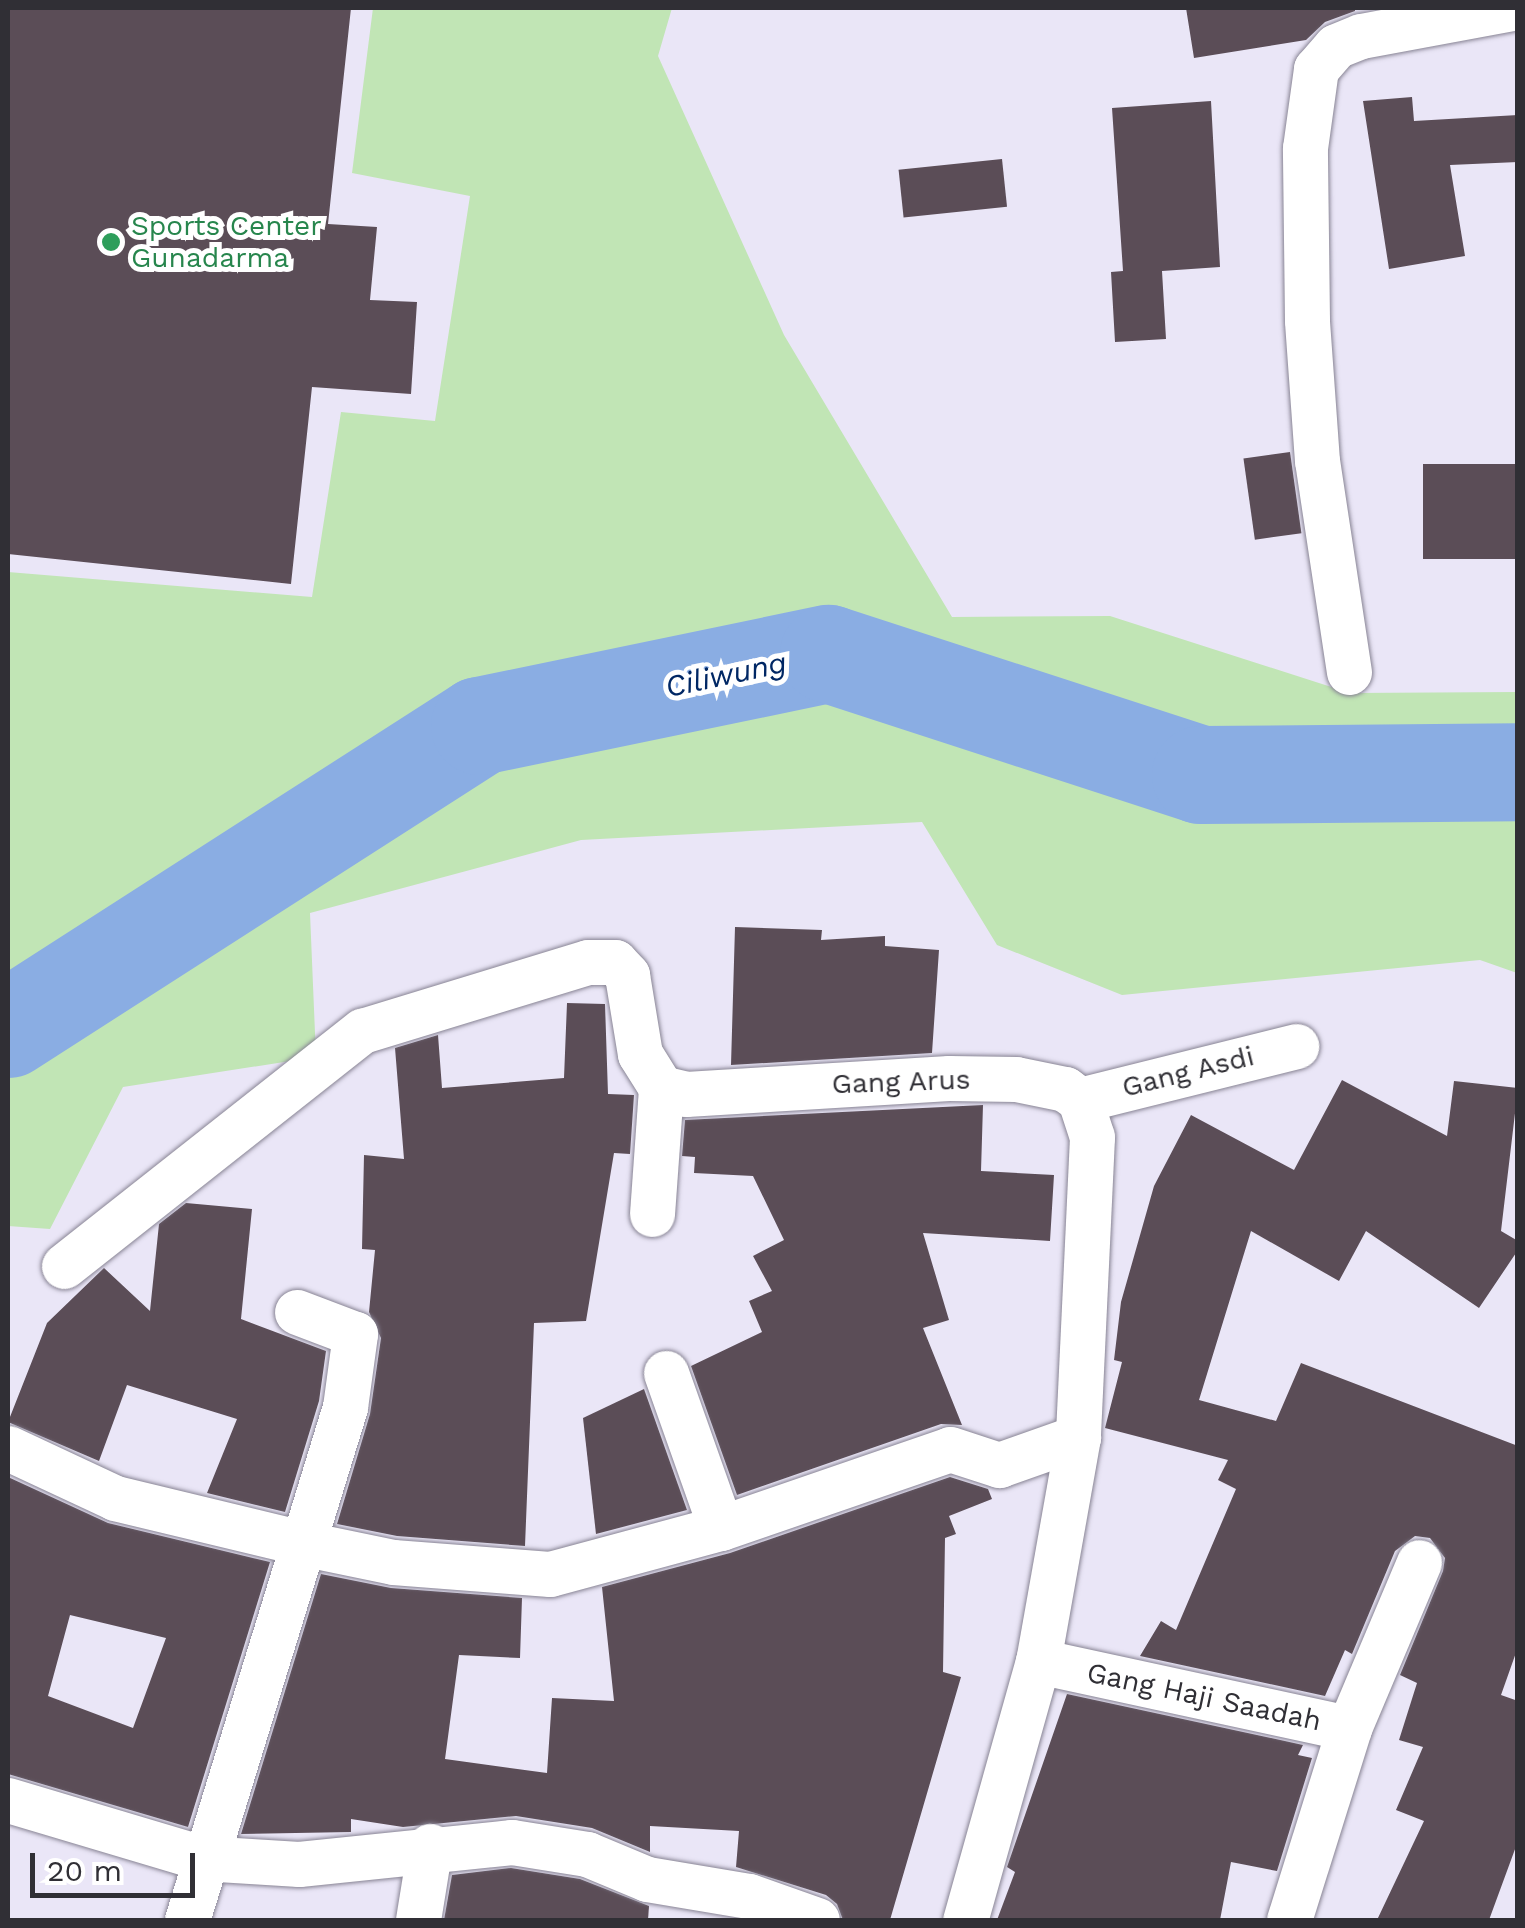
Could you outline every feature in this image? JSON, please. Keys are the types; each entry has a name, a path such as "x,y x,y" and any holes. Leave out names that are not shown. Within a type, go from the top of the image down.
{"street":[{"path":"1349,672 1317,460 1307,320 1305,148 1316,69 1336,46 1361,36 1512,8"},
{"path":"64,1266 362,1031 588,962 615,962 627,976 640,1054 661,1088 652,1214"},
{"name":"Gang Asdi","path":"1080,1100 1296,1046"},
{"name":"Gang Arus","path":"661,1088 686,1094 1016,1079 1066,1089 1080,1100"},
{"path":"965,1920 1038,1661 1078,1437 1094,1190 1092,1137 1080,1100"},
{"path":"187,1920 202,1858 306,1544 345,1407 355,1334 298,1312"},
{"path":"666,1372 720,1528"},
{"path":"8,1448 115,1498 306,1544 393,1562 550,1574 720,1528 950,1449 999,1466 1078,1437"},
{"path":"1349,1728 1419,1562"},
{"name":"Gang Haji Saadah","path":"1038,1661 1349,1728 1290,1920"},
{"path":"8,1800 202,1858 299,1864 430,1846 512,1842 587,1854 647,1879 748,1896 817,1920"},
{"path":"418,1920 430,1846"}],"green space":[{"path":"373,8 672,8 658,56 784,335 952,617 1110,616 1350,693 1517,692 1517,973 1480,960 1122,995 997,945 922,822 581,840 310,913 316,1057 123,1087 50,1229 8,1226 8,572 312,597 341,412 435,421 470,196 352,173"}],"building":[{"path":"8,8 351,8 328,224 377,227 370,300 417,302 411,394 312,387 291,584 8,554"},
{"path":"1186,8 1355,11 1325,22 1306,40 1194,58"},
{"path":"1412,97 1414,121 1518,115 1518,162 1450,165 1465,256 1389,269 1363,101"},
{"path":"1211,101 1220,267 1162,271 1166,339 1115,342 1111,272 1123,271 1112,108"},
{"path":"1002,159 1007,207 904,218 899,170"},
{"path":"1290,452 1301,533 1255,540 1243,459"},
{"path":"1423,464 1518,464 1518,559 1423,559"},
{"path":"735,927 822,930 821,940 885,936 885,946 939,950 932,1053 731,1065"},
{"path":"567,1003 605,1004 608,1094 634,1095 630,1154 614,1153 586,1321 534,1323 525,1546 397,1536 337,1524 370,1414 381,1338 369,1312 375,1250 362,1249 364,1155 404,1159 395,1048 438,1035 442,1088 564,1078"},
{"path":"1342,1080 1447,1136 1454,1081 1518,1088 1501,1231 1518,1241 1518,1250 1479,1308 1366,1231 1339,1281 1251,1231 1199,1400 1276,1421 1301,1363 1518,1446 1518,1647 1501,1695 1518,1701 1518,1841 1489,1920 1377,1920 1424,1821 1396,1810 1423,1747 1399,1740 1417,1683 1400,1675 1443,1571 1445,1558 1430,1538 1415,1536 1395,1551 1352,1654 1345,1650 1325,1696 1140,1656 1161,1621 1176,1630 1236,1489 1218,1480 1228,1460 1105,1428 1122,1362 1114,1360 1121,1302 1154,1186 1191,1115 1294,1170"},
{"path":"983,1105 981,1171 1054,1175 1050,1241 923,1233 949,1320 923,1328 962,1425 941,1424 737,1495 691,1366 762,1332 749,1301 772,1291 753,1256 784,1240 753,1176 694,1173 695,1157 682,1156 685,1120"},
{"path":"186,1203 252,1209 241,1319 326,1351 319,1401 285,1512 207,1493 237,1419 127,1385 99,1461 8,1422 47,1323 104,1268 150,1311 159,1224"},
{"path":"644,1389 687,1510 596,1534 583,1418"},
{"path":"8,1477 108,1523 270,1562 188,1827 8,1774","holes":["70,1615 166,1638 133,1728 48,1696"]},
{"path":"950,1477 988,1489 992,1499 949,1516 956,1534 945,1538 943,1672 961,1677 890,1920 843,1920 837,1904 826,1895 736,1867 739,1831 650,1826 650,1852 592,1828 516,1816 403,1827 351,1819 351,1832 241,1834 321,1574 391,1588 522,1598 520,1658 459,1655 445,1759 547,1773 552,1698 614,1701 602,1587 730,1553"},
{"path":"1067,1694 1303,1745 1298,1755 1312,1758 1277,1871 1231,1862 1220,1920 997,1920 1015,1872 1007,1867"},
{"path":"511,1868 580,1879 649,1906 648,1920 444,1920 452,1875"}],"waterway":[{"name":"Ciliwung","path":"8,1029 480,726 829,654 1201,775 1518,772"}],"place":[{"name":"Sports Center Gunadarma","path":"111,242"}]}
